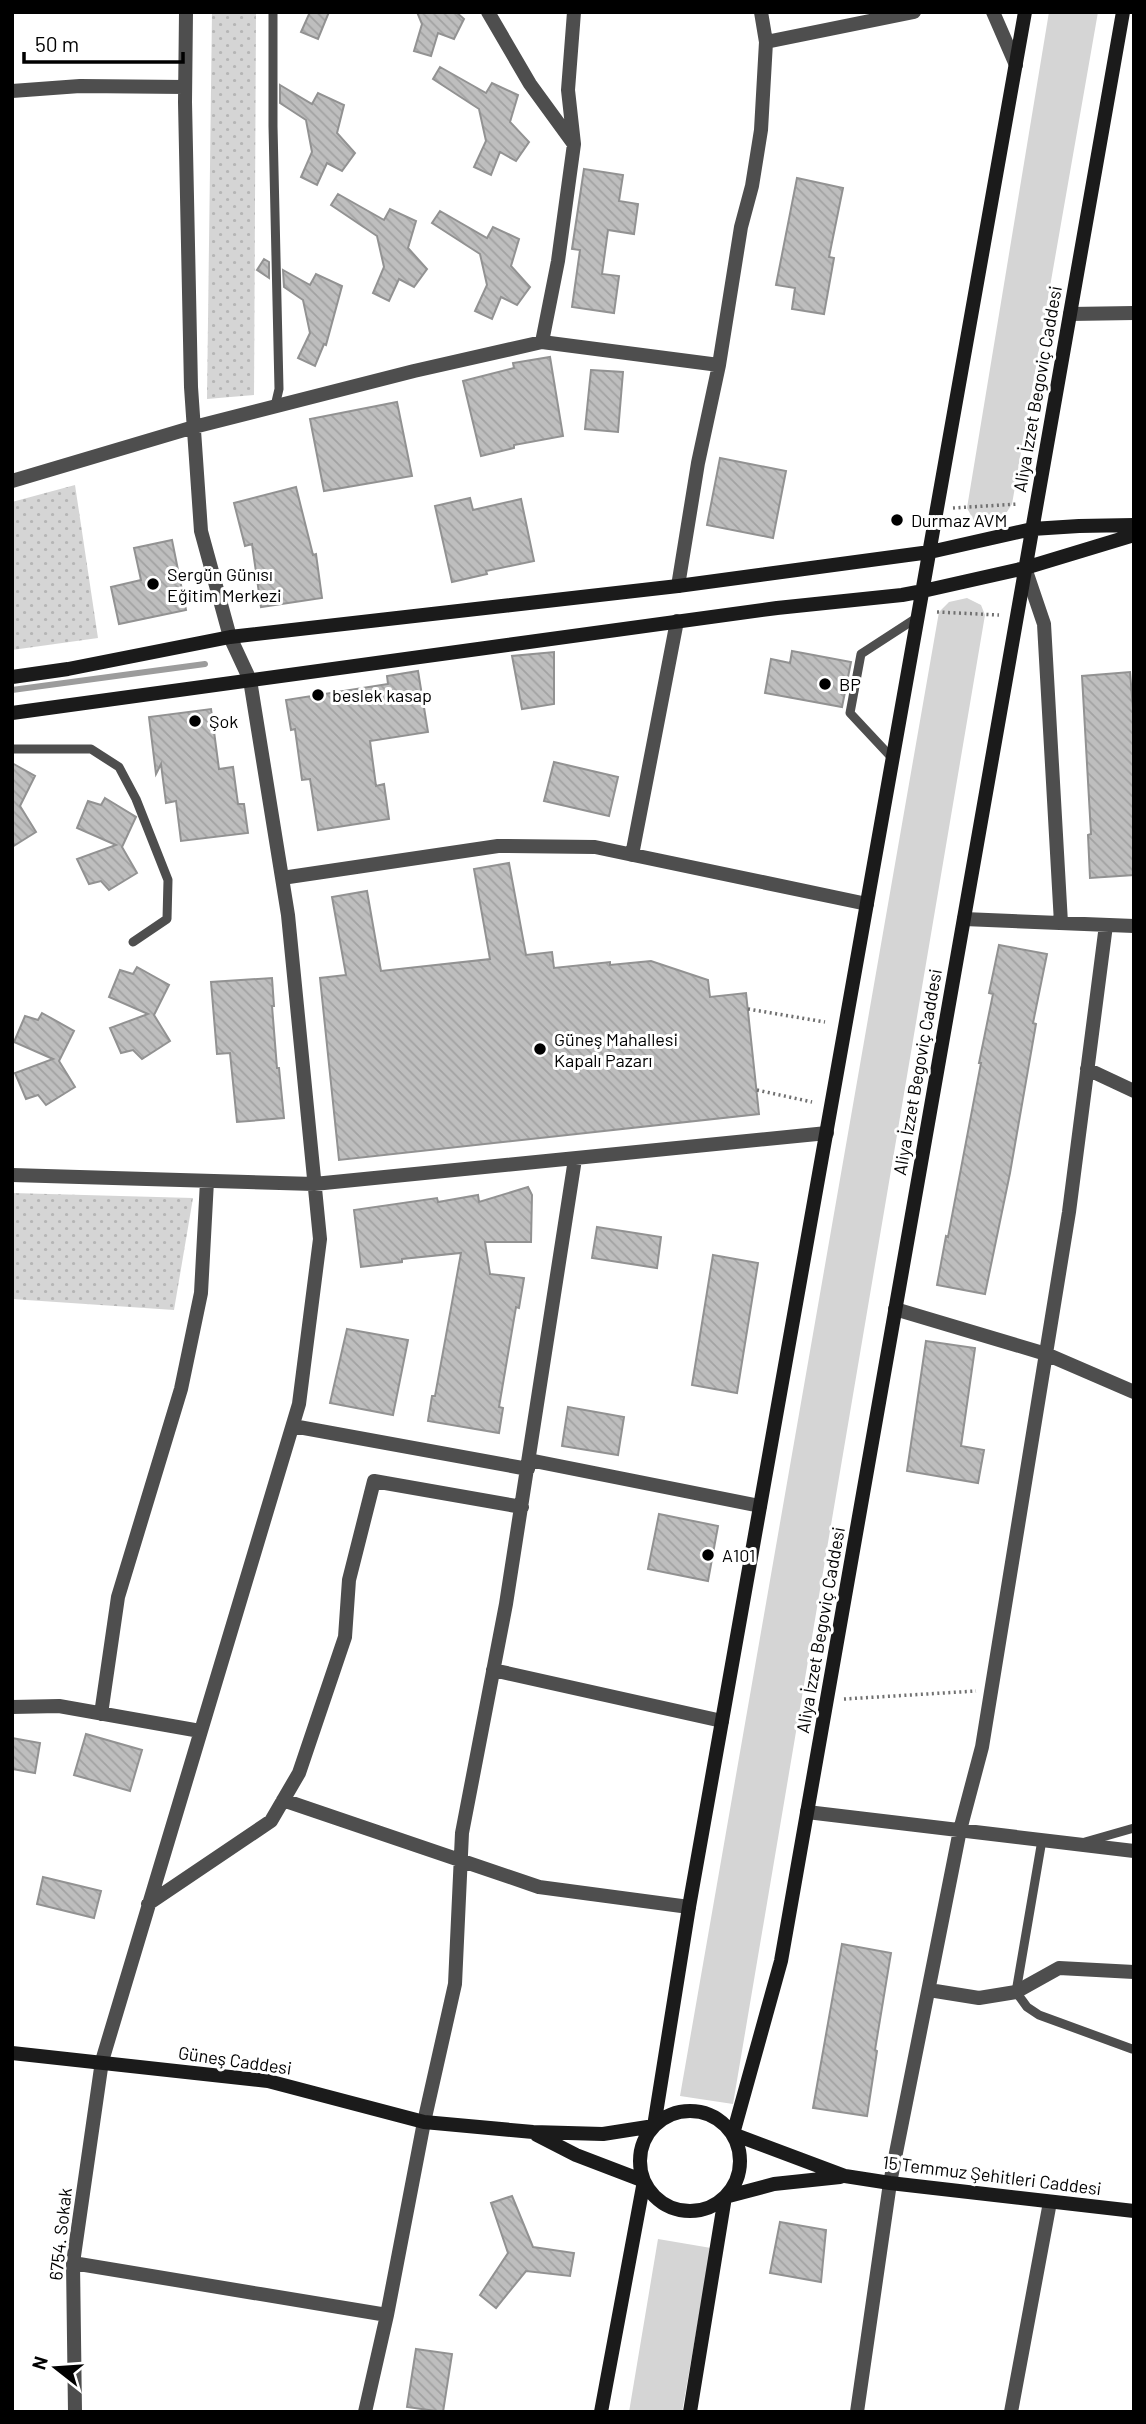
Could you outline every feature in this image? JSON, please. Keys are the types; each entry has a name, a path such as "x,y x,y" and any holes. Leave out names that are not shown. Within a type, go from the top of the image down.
{"main road":[{"path":"654,2126 722,1721 1025,12"},
{"name":"Aliya İzzet Begoviç Caddesi","path":"733,2134 781,1961 1123,12"},
{"path":"12,677 68,669 230,637 678,586 930,552 1031,529 1134,525"},
{"path":"12,713 677,621 923,591 1025,568 1134,535"},
{"name":"Güneş Caddesi","path":"12,2053 268,2081 424,2122 533,2132 603,2134 654,2126"},
{"path":"690,2412 725,2197 737,2178 740,2167 739,2146 733,2134 717,2118 695,2110 680,2111 666,2117 654,2126 645,2138 640,2152 644,2181 653,2195 665,2205 680,2210 696,2211 712,2206 725,2197 774,2184 845,2176"},
{"path":"533,2132 576,2155 644,2181"},
{"path":"733,2134 845,2176"},
{"name":"15 Temmuz Şehitleri Caddesi","path":"845,2176 1134,2211"},
{"path":"601,2412 644,2181"}],"street":[{"name":"6754. Sokak","path":"75,2412 73,2263 102,2061 299,1404 320,1239 288,915 250,680 230,637 201,531 190,373 186,12"},
{"path":"488,12 530,84 574,144"},
{"path":"542,342 558,261 574,144 568,90 575,12"},
{"path":"678,586 698,463 719,365 741,227 752,186 761,130 766,42 761,12"},
{"path":"766,42 914,12"},
{"path":"993,12 1016,65"},
{"path":"12,91 80,86 185,88"},
{"path":"1070,314 1134,313"},
{"path":"12,481 194,427 542,342 719,365"},
{"path":"1025,568 1044,624 1061,923"},
{"path":"632,855 677,621"},
{"path":"282,878 498,846 595,847 867,904"},
{"path":"964,919 1134,926"},
{"path":"857,2412 890,2183 960,1830 982,1747 992,1690 1069,1212 1107,925"},
{"path":"1087,1069 1134,1091"},
{"path":"12,1175 314,1184 827,1133"},
{"path":"366,2412 424,2122 455,1984 462,1833 522,1507 575,1159"},
{"path":"101,1714 118,1597 181,1389 201,1293 207,1181"},
{"path":"895,1310 1046,1354 1134,1392"},
{"path":"293,1426 529,1464 760,1506"},
{"path":"148,1904 271,1821 299,1773 345,1637 349,1580 374,1481 522,1507"},
{"path":"493,1670 722,1721"},
{"path":"12,1707 59,1706 200,1731"},
{"path":"283,1800 538,1886 690,1907"},
{"path":"807,1812 1134,1851"},
{"path":"929,1990 979,1998 1016,1992 1059,1968 1134,1972"},
{"path":"1011,2412 1050,2202"},
{"path":"73,2263 387,2315"}],"lane":[{"path":"273,12 279,389 275,406"},
{"path":"892,759 850,713 861,654 918,614"},
{"path":"12,749 91,749 119,767 136,799 168,880 167,919 133,942"},
{"path":"1078,1844 1134,1828"},
{"path":"1042,1840 1016,1992 1027,2007 1040,2015 1132,2049"}],"path":[{"path":"937,509 1037,502"},
{"path":"918,614 1016,616"},
{"path":"748,1009 825,1022"},
{"path":"757,1090 812,1102"},
{"path":"827,1700 992,1690"}],"shaded area":[{"path":"212,12 256,12 254,395 207,399"},
{"path":"1049,12 1098,12 1012,504 1003,518 986,525 974,521 967,508"},
{"path":"75,485 98,638 12,650 12,502"},
{"path":"967,598 981,605 985,615 733,2104 680,2096 939,612 949,602"},
{"path":"12,1193 193,1198 174,1310 12,1299"},
{"path":"658,2239 711,2248 682,2412 629,2412"}],"building":[{"path":"310,12 329,12 318,39 301,32"},
{"path":"417,12 456,12 464,19 454,39 438,33 431,56 414,51 422,24"},
{"path":"440,67 486,93 492,83 518,95 510,122 529,142 516,161 500,152 491,175 474,167 486,141 479,109 433,79"},
{"path":"280,85 312,104 318,93 344,105 337,133 355,153 342,171 327,163 317,185 301,177 312,152 306,120 280,103"},
{"path":"584,169 623,175 619,201 638,204 634,234 608,230 602,274 619,276 614,313 572,307 580,250 572,249"},
{"path":"797,178 843,188 829,257 834,258 824,314 792,309 795,288 776,285"},
{"path":"338,194 384,220 390,209 416,221 408,248 427,269 414,287 399,279 389,301 373,293 384,267 377,236 331,205"},
{"path":"440,211 487,238 493,227 519,239 511,266 530,287 517,305 501,297 492,319 475,311 487,285 480,254 432,223"},
{"path":"264,259 269,262 269,278 257,270"},
{"path":"283,270 310,285 316,274 342,286 326,345 324,344 315,366 298,358 310,333 303,300 284,287"},
{"path":"550,357 563,436 514,445 514,448 481,456 463,381 514,368 513,363"},
{"path":"591,370 623,372 618,432 585,429"},
{"path":"397,402 412,476 324,491 310,419"},
{"path":"720,458 786,471 773,538 707,525"},
{"path":"296,487 313,555 316,554 322,598 261,607 252,544 245,546 234,503"},
{"path":"470,498 473,510 521,499 534,561 486,571 487,574 452,582 435,506"},
{"name":"Sergün Günısı Eğitim Merkezi","path":"172,540 186,610 119,624 111,587 141,580 134,548"},
{"path":"792,651 851,662 842,707 765,693 771,659 790,663"},
{"path":"554,652 554,704 522,709 512,656"},
{"path":"418,671 428,732 370,741 376,786 384,784 389,819 318,830 310,779 302,780 295,729 291,730 286,700 388,684 387,676"},
{"path":"1130,672 1134,720 1134,875 1090,878 1088,835 1091,834 1082,676"},
{"path":"211,709 219,769 233,767 238,804 244,804 248,833 181,841 176,801 166,803 161,764 156,774 149,717"},
{"path":"554,762 618,777 609,816 544,801"},
{"path":"12,763 35,776 20,806 36,832 12,847"},
{"path":"105,798 136,817 122,847 137,873 109,890 101,881 89,884 77,859 116,845 77,828 88,801 101,805"},
{"name":"Güneş Mahallesi Kapalı Pazarı","path":"509,863 526,955 552,952 554,968 651,961 708,980 710,997 746,993 759,1114 339,1160 320,978 346,975 332,897 367,891 381,971 490,959 474,869"},
{"path":"999,945 1047,954 1033,1023 1036,1024 1010,1173 985,1294 937,1285 981,1063 993,994 989,993"},
{"path":"137,967 169,985 154,1015 170,1041 142,1059 133,1050 121,1053 110,1028 148,1014 109,997 120,970 133,974"},
{"path":"272,978 277,1068 284,1118 237,1122 230,1053 217,1054 211,982"},
{"path":"42,1013 74,1031 59,1061 75,1087 46,1105 38,1095 26,1099 15,1073 53,1059 14,1042 25,1016 38,1020"},
{"path":"528,1187 532,1195 531,1242 485,1242 490,1274 524,1278 519,1308 516,1307 499,1407 503,1408 499,1433 428,1421 461,1253 402,1259 402,1262 361,1267 354,1210 437,1198 438,1202 478,1195 479,1202"},
{"path":"597,1227 661,1237 657,1268 592,1258"},
{"path":"713,1255 758,1263 737,1393 692,1385"},
{"path":"347,1329 408,1340 393,1415 330,1403"},
{"path":"926,1341 975,1348 961,1446 984,1450 978,1483 907,1471"},
{"path":"568,1407 624,1417 618,1455 562,1446"},
{"path":"659,1514 718,1526 708,1581 648,1569"},
{"path":"86,1734 142,1750 130,1791 74,1775"},
{"path":"12,1738 40,1743 35,1773 12,1769"},
{"path":"43,1877 101,1891 94,1918 37,1904"},
{"path":"842,1944 891,1953 867,2116 813,2108"},
{"path":"512,2196 533,2247 574,2253 570,2276 526,2271 496,2308 480,2295 508,2253 491,2203"},
{"path":"780,2222 826,2230 821,2282 770,2273"},
{"path":"416,2349 452,2354 443,2412 407,2407"}],"waterway":[{"path":"12,690 205,664"}],"place":[{"name":"Durmaz AVM","path":"897,520"},
{"name":"Sergün Günısı Eğitim Merkezi","path":"153,584"},
{"name":"BP","path":"825,684"},
{"name":"beslek kasap","path":"318,695"},
{"name":"Şok","path":"195,721"},
{"name":"Güneş Mahallesi Kapalı Pazarı","path":"540,1049"},
{"name":"A101","path":"708,1555"}]}
